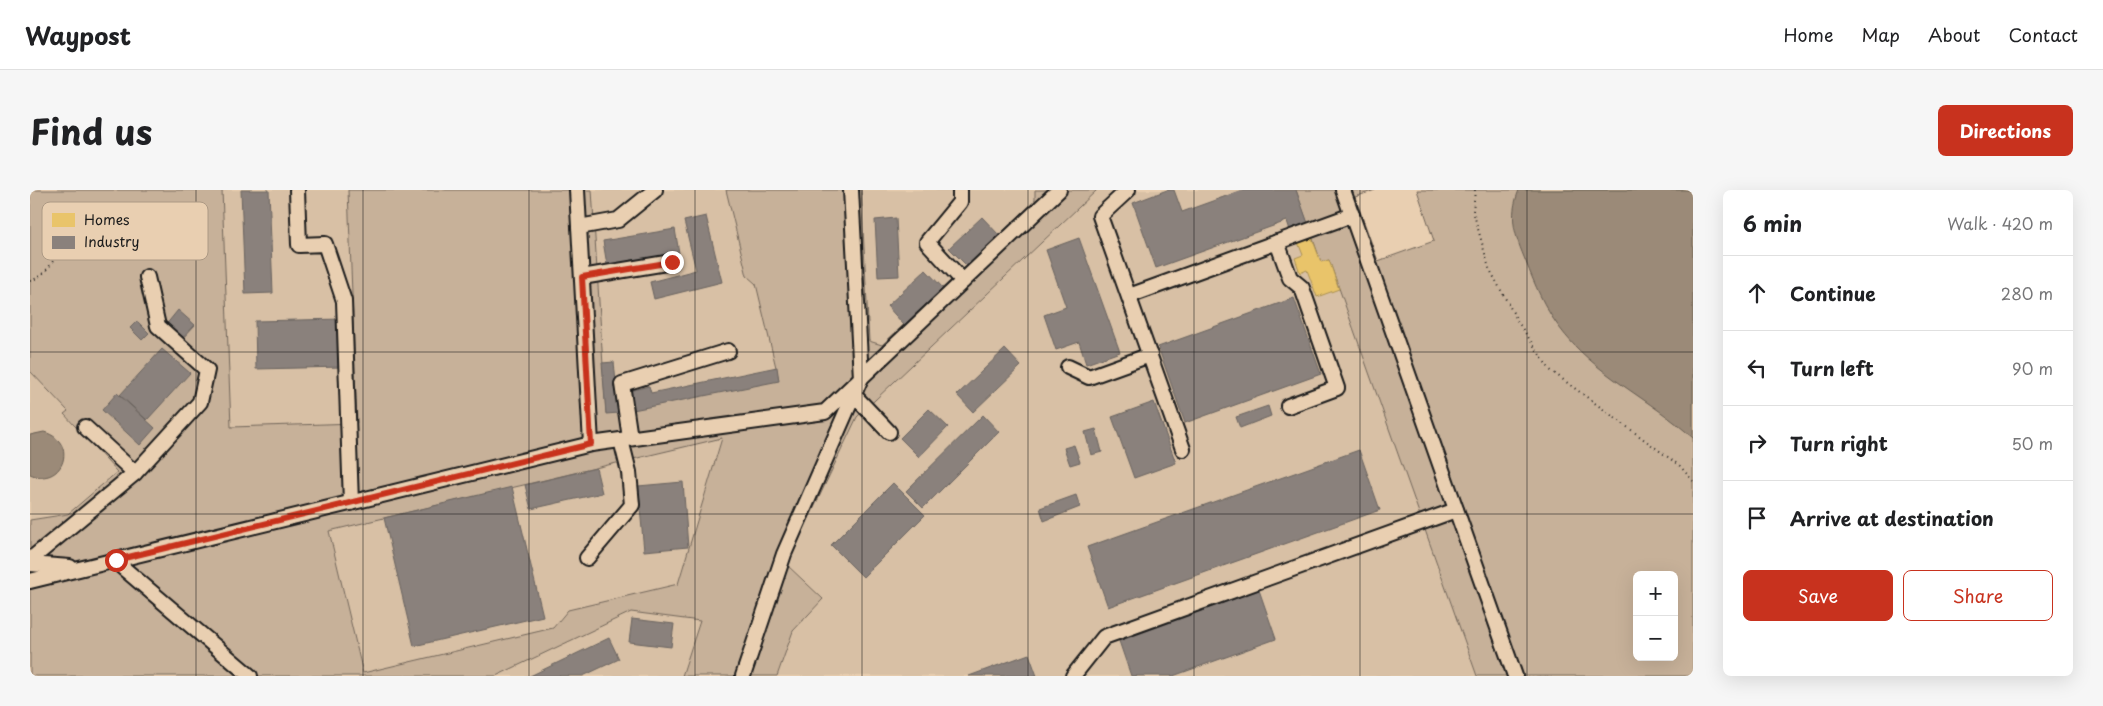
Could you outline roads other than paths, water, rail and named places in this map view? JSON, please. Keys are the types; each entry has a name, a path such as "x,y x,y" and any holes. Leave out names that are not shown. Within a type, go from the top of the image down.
{"street":[{"path":"297,190 299,245 325,244 344,300 351,503"},
{"path":"577,190 591,444"},
{"path":"579,227 618,220 655,190"},
{"path":"851,190 861,378"},
{"path":"960,190 960,202 927,242 963,281"},
{"path":"743,676 784,554 840,428 851,393 861,378 1059,190"},
{"path":"1128,190 1100,216 1183,449"},
{"path":"1343,190 1512,675"},
{"path":"1129,296 1352,216"},
{"path":"1277,242 1290,278 1302,288 1337,388 1288,406"},
{"path":"582,277 672,262"},
{"path":"30,562 135,473 200,402 207,370 158,326 147,277"},
{"path":"587,558 632,505 625,439 622,384 728,351"},
{"path":"1068,367 1089,377 1150,356"},
{"path":"30,582 591,444 825,412 851,393"},
{"path":"851,393 889,432"},
{"path":"825,412 840,428"},
{"path":"85,427 135,473"},
{"path":"1073,676 1104,637 1456,510"},
{"path":"116,560 250,676"},
{"path":"30,562 83,568"}]}
